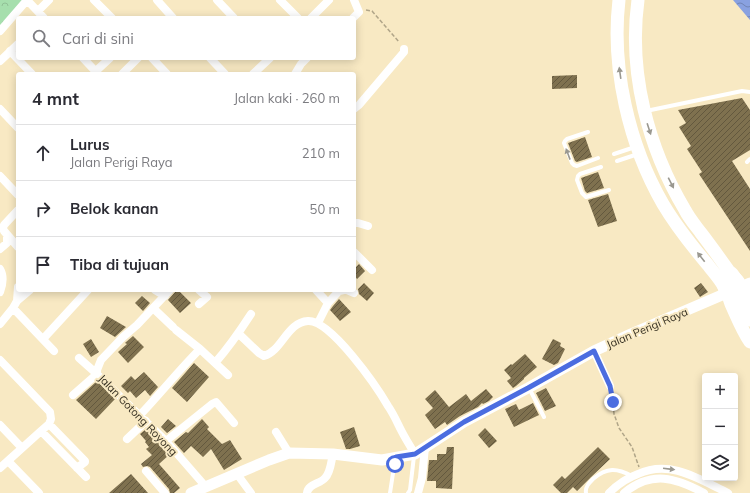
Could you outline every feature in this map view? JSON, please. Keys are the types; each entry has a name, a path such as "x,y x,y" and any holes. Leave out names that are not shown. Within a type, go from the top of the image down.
{"highway":[{"path":"728,281 750,300"},
{"path":"728,281 738,302 750,319"}],"main road":[{"path":"619,0 617,29 618,49 627,112 638,150 650,179 663,204 681,231 728,281 750,293"},
{"path":"638,0 635,41 637,71 644,111 655,148 685,211 728,281 740,326 750,342"}],"street":[{"path":"0,31 27,0 42,16"},
{"path":"38,11 49,0"},
{"path":"94,0 110,16"},
{"path":"157,0 171,16"},
{"path":"217,0 232,16"},
{"path":"280,0 296,16"},
{"path":"313,16 329,0"},
{"path":"354,0 356,15"},
{"path":"0,61 16,46"},
{"path":"356,107 377,85 404,52 404,48"},
{"path":"10,51 16,57"},
{"path":"19,60 30,72"},
{"path":"85,60 97,72 108,60"},
{"path":"124,72 136,60"},
{"path":"154,60 165,72"},
{"path":"212,60 223,72"},
{"path":"255,72 268,60"},
{"path":"296,72 305,60"},
{"path":"0,109 16,126"},
{"path":"0,176 16,193"},
{"path":"16,212 4,225 3,237 16,245"},
{"path":"356,223 368,226"},
{"path":"356,254 372,270"},
{"path":"0,269 2,274 2,286 0,292"},
{"name":"Jalan Perigi Raya","path":"192,493 269,460 289,454 333,454 382,460 415,454 464,420 528,388 594,351 750,283"},
{"path":"17,292 15,304 54,351"},
{"path":"0,324 15,304 28,292"},
{"path":"43,339 86,292"},
{"path":"199,304 207,297 201,292"},
{"path":"318,292 328,303"},
{"path":"318,323 328,303 338,292"},
{"name":"Jalan Gotong Royong","path":"168,293 101,360 97,374 166,441 206,487"},
{"path":"153,308 228,375"},
{"path":"215,363 239,334 251,314"},
{"path":"239,334 264,356 268,355 287,333 299,324 309,321 318,323 332,334 356,360 374,383 390,408 415,454"},
{"path":"140,415 200,349"},
{"path":"594,351 610,386"},
{"path":"73,395 97,374 78,358"},
{"path":"0,360 50,412 50,420 41,431 0,468"},
{"path":"166,441 216,402 234,423"},
{"path":"50,420 85,461 77,468"},
{"path":"127,440 146,421"},
{"path":"0,425 22,448"},
{"path":"41,431 86,477"},
{"path":"276,432 289,454"},
{"path":"418,493 422,478 425,447"},
{"path":"306,493 310,486 325,479 328,474 333,454"},
{"path":"8,461 39,493"},
{"path":"610,493 614,488 641,472 651,469 668,468 698,478 728,493"},
{"path":"651,469 655,479"},
{"path":"146,471 165,493"},
{"path":"237,474 251,493"},
{"path":"624,493 644,481 655,479 670,479 687,484 704,493"}],"lane":[{"path":"644,111 742,91 750,92"},
{"path":"588,132 565,140 564,143 574,165 577,166 598,158"},
{"path":"614,154 638,150"},
{"path":"617,161 638,150"},
{"path":"601,167 580,174 577,180 582,193 586,197 609,190"},
{"path":"528,388 544,418"},
{"path":"408,493 410,490 415,454"},
{"path":"390,493 396,457"},
{"path":"586,493 588,484 600,473 612,469 625,472 632,476"}],"path":[{"path":"356,15 367,9 372,11 404,48"},
{"path":"610,386 614,414 619,428 632,447 641,472"}],"green space":[{"path":"0,0 24,0 0,27"}],"water":[{"path":"733,0 750,0 750,20"}],"building":[{"path":"577,75 577,88 552,89 552,76"},
{"path":"742,98 750,110 750,150 732,161 750,189 750,251 699,174 702,172 687,149 691,146 679,127 686,123 678,110"},
{"path":"585,137 592,157 577,162 575,161 568,143"},
{"path":"598,172 604,188 587,193 581,178"},
{"path":"608,194 617,221 598,227 588,200"},
{"path":"359,264 365,271 357,279 356,278 356,267"},
{"path":"364,283 374,293 367,301 359,294 358,289"},
{"path":"701,283 708,292 700,297 694,288"},
{"path":"175,292 180,292 191,303 180,313 168,300"},
{"path":"142,296 150,303 143,311 135,303"},
{"path":"339,299 351,312 340,321 330,310"},
{"path":"107,316 126,327 115,337 100,328"},
{"path":"133,336 144,347 128,363 118,352"},
{"path":"91,339 99,352 91,357 83,344"},
{"path":"553,339 561,343 560,346 565,349 558,363 554,365 542,359"},
{"path":"525,354 537,367 513,388 507,381 511,378 504,370"},
{"path":"194,363 209,377 187,402 172,388"},
{"path":"144,372 158,387 150,396 145,390 136,398 130,391 128,393 121,386 131,376 135,380"},
{"path":"97,381 115,399 96,419 76,400"},
{"path":"546,388 556,406 545,411 536,393"},
{"path":"486,389 493,397 489,401 483,404 482,403 478,407 460,416 447,425 445,422 435,429 425,415 433,408 425,399 435,390 449,407 466,394 471,401"},
{"path":"533,403 539,415 514,427 505,409 516,404 519,410"},
{"path":"168,419 176,426 167,433 161,427"},
{"path":"202,419 209,427 207,429 222,444 230,440 242,459 224,470 211,449 203,457 191,446 184,453 174,442 186,432 188,433"},
{"path":"354,427 360,446 346,449 340,432"},
{"path":"485,428 497,441 489,448 478,435"},
{"path":"146,429 170,454 159,464 180,488 174,493 170,493 169,489 150,467 143,467 141,464 152,455 146,449 149,447 140,434"},
{"path":"447,447 454,447 452,489 436,488 436,481 427,481 429,460 437,460 437,454 446,454"},
{"path":"598,447 610,459 577,491 573,487 567,493 561,493 553,485 562,476 565,479"},
{"path":"131,474 148,493 109,493"}],"route":[{"path":"395,464 396,457 415,454 464,422 594,351 610,386 613,402"}]}
